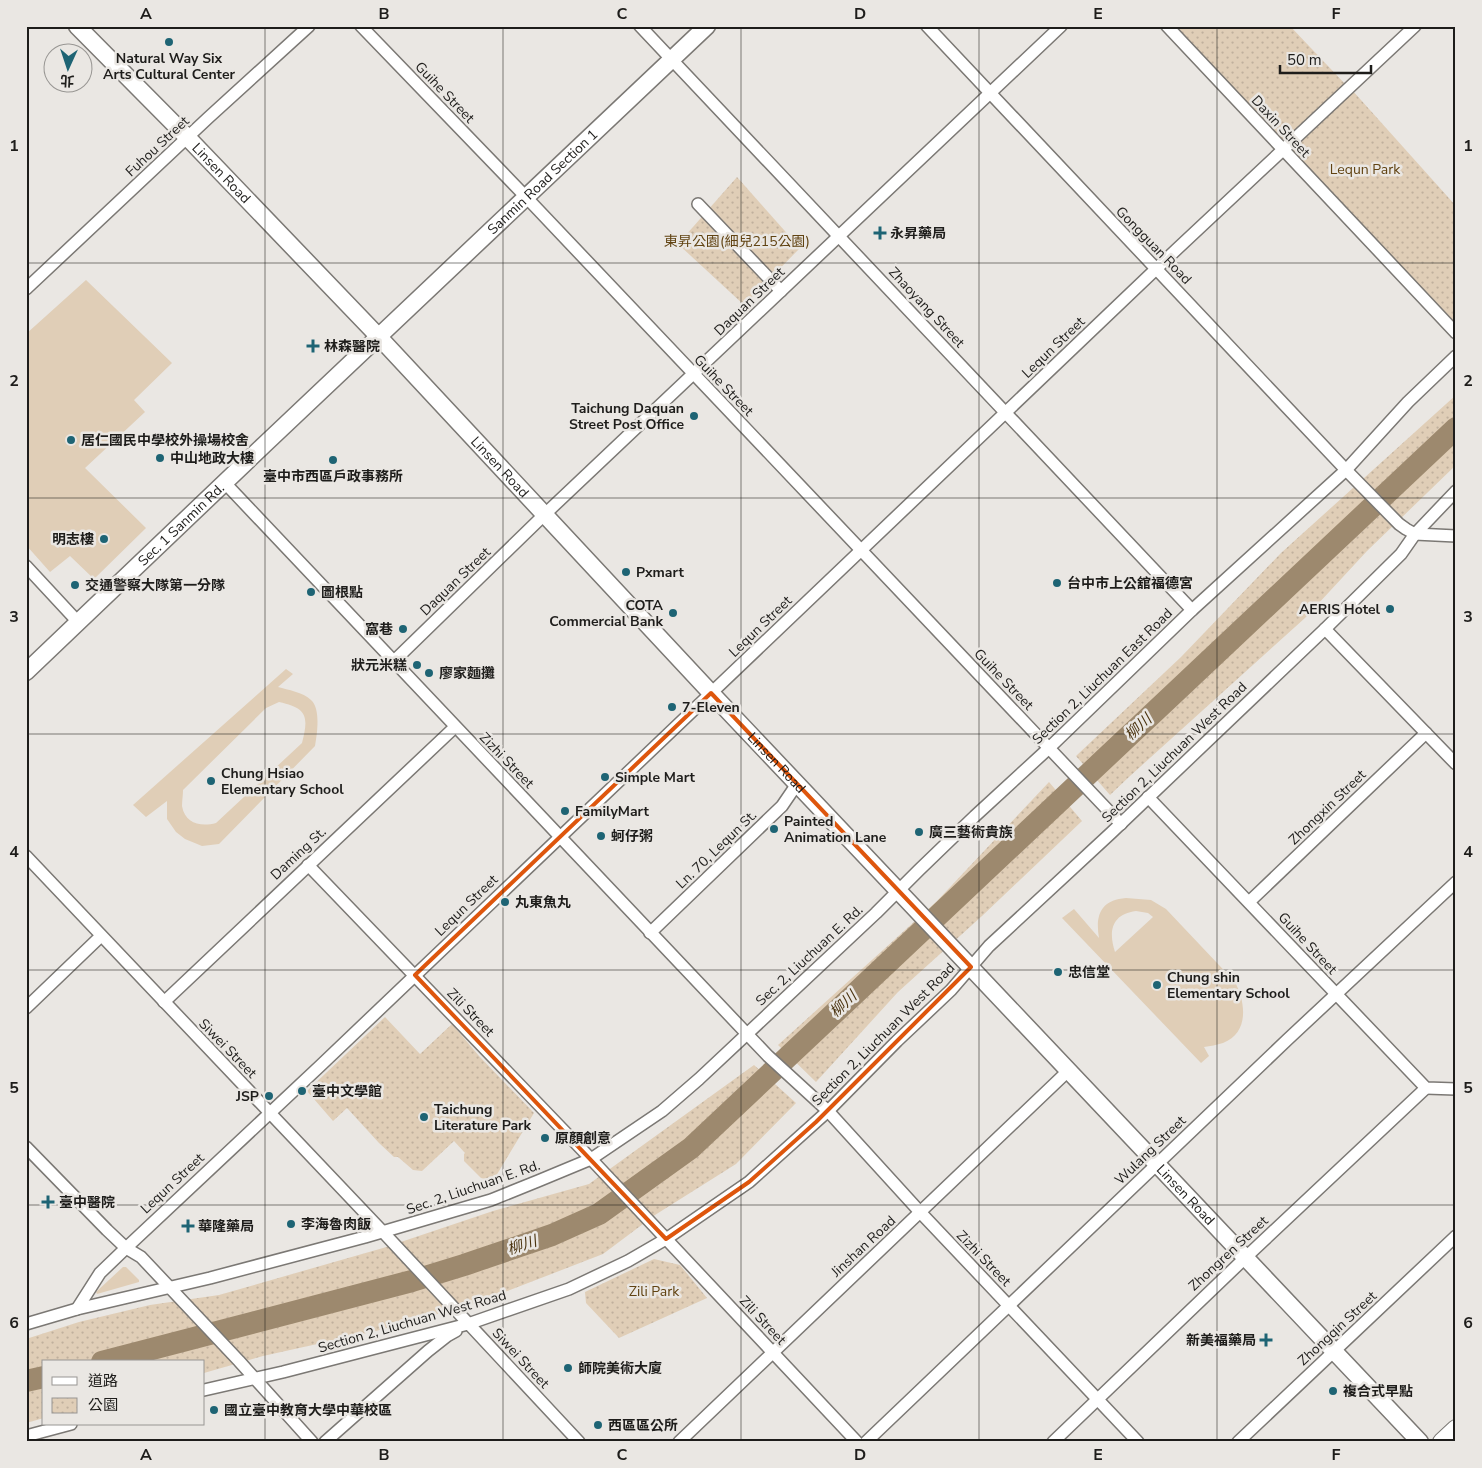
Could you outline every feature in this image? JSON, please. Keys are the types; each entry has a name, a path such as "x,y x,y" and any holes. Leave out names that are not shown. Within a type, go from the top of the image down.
{"main road":[{"name":"Linsen Road","path":"77,26 188,138 378,337 898,892 1420,1442"},
{"name":"Sanmin Road Section 1","path":"378,337 706,26"},
{"name":"Sec. 1 Sanmin Rd.","path":"26,672 378,337"},
{"path":"1442,1442 1456,1429"}],"street":[{"name":"Fuhou Street","path":"26,289 308,26"},
{"name":"Guihe Street","path":"361,26 1121,824"},
{"name":"Zhaoyang Street","path":"640,26 1192,610"},
{"name":"Gongguan Road","path":"927,26 1346,470 1399,524 1415,534"},
{"name":"Daquan Street","path":"393,662 544,515 1061,26"},
{"name":"Daxin Street","path":"1167,26 1456,333"},
{"name":"Lequn Street","path":"77,1309 100,1273 126,1248 1415,26"},
{"path":"698,204 781,291"},
{"name":"Section 2, Liuchuan East Road","path":"898,892 1192,610 1346,470 1408,402 1456,356"},
{"name":"Zizhi Street","path":"225,483 768,1056 828,1111 920,1212 1138,1442"},
{"name":"Section 2, Liuchuan West Road","path":"205,1390 468,1324 569,1289 628,1261 666,1239 749,1182 828,1111 897,1041 951,990 989,946 1121,824 1326,628 1401,554 1415,534 1456,492"},
{"path":"1415,534 1456,536"},
{"path":"26,566 78,622"},
{"path":"1326,628 1376,683 1456,764"},
{"name":"Daming St.","path":"164,1002 455,727"},
{"name":"Zhongxin Street","path":"1249,902 1426,732"},
{"name":"Ln. 70, Lequn St.","path":"650,932 782,806 797,784"},
{"name":"Guihe Street","path":"1148,797 1426,1088"},
{"name":"Siwei Street","path":"26,856 579,1442"},
{"name":"Zili Street","path":"308,865 591,1159 857,1442"},
{"name":"Wulang Street","path":"866,1442 1456,882"},
{"name":"Sec. 2, Liuchuan E. Rd.","path":"26,1324 77,1309 170,1288 382,1232 491,1200 591,1159 662,1111 699,1079 898,892"},
{"path":"26,1008 101,936"},
{"name":"Jinshan Road","path":"679,1442 1068,1071"},
{"path":"1426,1088 1456,1089"},
{"name":"Zhongren Street","path":"1053,1442 1426,1088"},
{"path":"26,1147 107,1230 126,1248 141,1257 240,1361 312,1442"},
{"name":"Zhongqin Street","path":"1238,1442 1456,1236"},
{"path":"325,1442 428,1351 447,1336 468,1324"},
{"path":"26,1436 64,1426"}],"highlighted area":[{"path":"711,693 971,967 816,1122 749,1182 666,1239 415,975"}],"green space":[{"path":"1173,26 1290,26 1347,86 1283,145"},
{"name":"Lequn Park","path":"1352,90 1456,206 1456,330 1288,151"},
{"name":"東昇公園(細兒215公園)","path":"737,177 800,248 744,305 678,244"},
{"name":"居仁國民中學校外操場校舍","path":"86,280 172,363 134,400 145,412 85,468 146,528 94,579 70,556 50,572 26,545 26,334"},
{"path":"1456,395 1456,465 1367,551 1305,618 1110,795 1076,756 1181,657 1281,553"},
{"path":"286,669 293,674 278,687 304,695 314,704 318,722 315,746 219,844 202,846 185,839 176,832 167,819 167,801 146,817 133,805","holes":["279,702 300,710 304,715 305,726 302,743 216,823 199,824 186,817 182,806 183,790 266,708"]},
{"path":"1049,782 1082,821 982,916 898,992 816,1082 778,1045 936,902"},
{"path":"1117,899 1151,900 1166,909 1235,982 1243,1008 1241,1025 1231,1038 1223,1043 1204,1047 1209,1056 1201,1063 1062,918 1074,909 1099,938 1099,916 1105,905","holes":["1136,911 1148,913 1153,917 1115,952 1112,931 1117,920 1128,913"]},
{"path":"385,1017 420,1054 452,1024 479,1056 534,1113 493,1181 481,1178 464,1161 465,1153 454,1141 422,1171 413,1170 398,1157 394,1157 379,1143 347,1108 333,1121 307,1091"},
{"path":"754,1065 796,1103 736,1164 655,1215 603,1254 474,1304 376,1331 263,1356 205,1373 205,1360 42,1360 42,1419 26,1423 26,1339 79,1322 150,1305 219,1295 383,1248 493,1211 589,1184"},
{"name":"Zili Park","path":"654,1259 680,1265 707,1298 619,1338 586,1303 585,1292"},
{"path":"123,1267 126,1267 139,1282 97,1294 96,1292"}],"waterway":[{"name":"柳川","path":"110,1360 412,1281 552,1235 599,1214 691,1148 1456,428"},
{"name":"柳川","path":"26,1381 42,1377"}],"place":[{"name":"Natural Way Six Arts Cultural Center","path":"169,42"},
{"name":"永昇藥局","path":"880,233"},
{"name":"林森醫院","path":"313,346"},
{"name":"Taichung Daquan Street Post Office","path":"694,416"},
{"name":"居仁國民中學校外操場校舍","path":"71,440"},
{"name":"中山地政大樓","path":"160,458"},
{"name":"臺中市西區戶政事務所","path":"333,460"},
{"name":"明志樓","path":"104,539"},
{"name":"Pxmart","path":"626,572"},
{"name":"台中市上公舘福德宮","path":"1057,583"},
{"name":"交通警察大隊第一分隊","path":"75,585"},
{"name":"圖根點","path":"311,592"},
{"name":"AERIS Hotel","path":"1390,609"},
{"name":"COTA Commercial Bank","path":"673,613"},
{"name":"窩巷","path":"403,629"},
{"name":"狀元米糕","path":"417,665"},
{"name":"廖家麵攤","path":"429,673"},
{"name":"7-Eleven","path":"672,707"},
{"name":"Simple Mart","path":"605,777"},
{"name":"Chung Hsiao Elementary School","path":"211,781"},
{"name":"FamilyMart","path":"565,811"},
{"name":"Painted Animation Lane","path":"774,829"},
{"name":"廣三藝術貴族","path":"919,832"},
{"name":"蚵仔粥","path":"601,836"},
{"name":"丸東魚丸","path":"505,902"},
{"name":"忠信堂","path":"1058,972"},
{"name":"Chung shin Elementary School","path":"1157,985"},
{"name":"臺中文學館","path":"302,1091"},
{"name":"JSP","path":"269,1096"},
{"name":"Taichung Literature Park","path":"424,1117"},
{"name":"原顏創意","path":"545,1138"},
{"name":"臺中醫院","path":"48,1202"},
{"name":"李海魯肉飯","path":"291,1224"},
{"name":"華隆藥局","path":"188,1226"},
{"name":"新美福藥局","path":"1266,1340"},
{"name":"師院美術大廈","path":"568,1368"},
{"name":"複合式早點","path":"1333,1391"},
{"name":"國立臺中教育大學中華校區","path":"214,1410"},
{"name":"西區區公所","path":"598,1425"}]}
